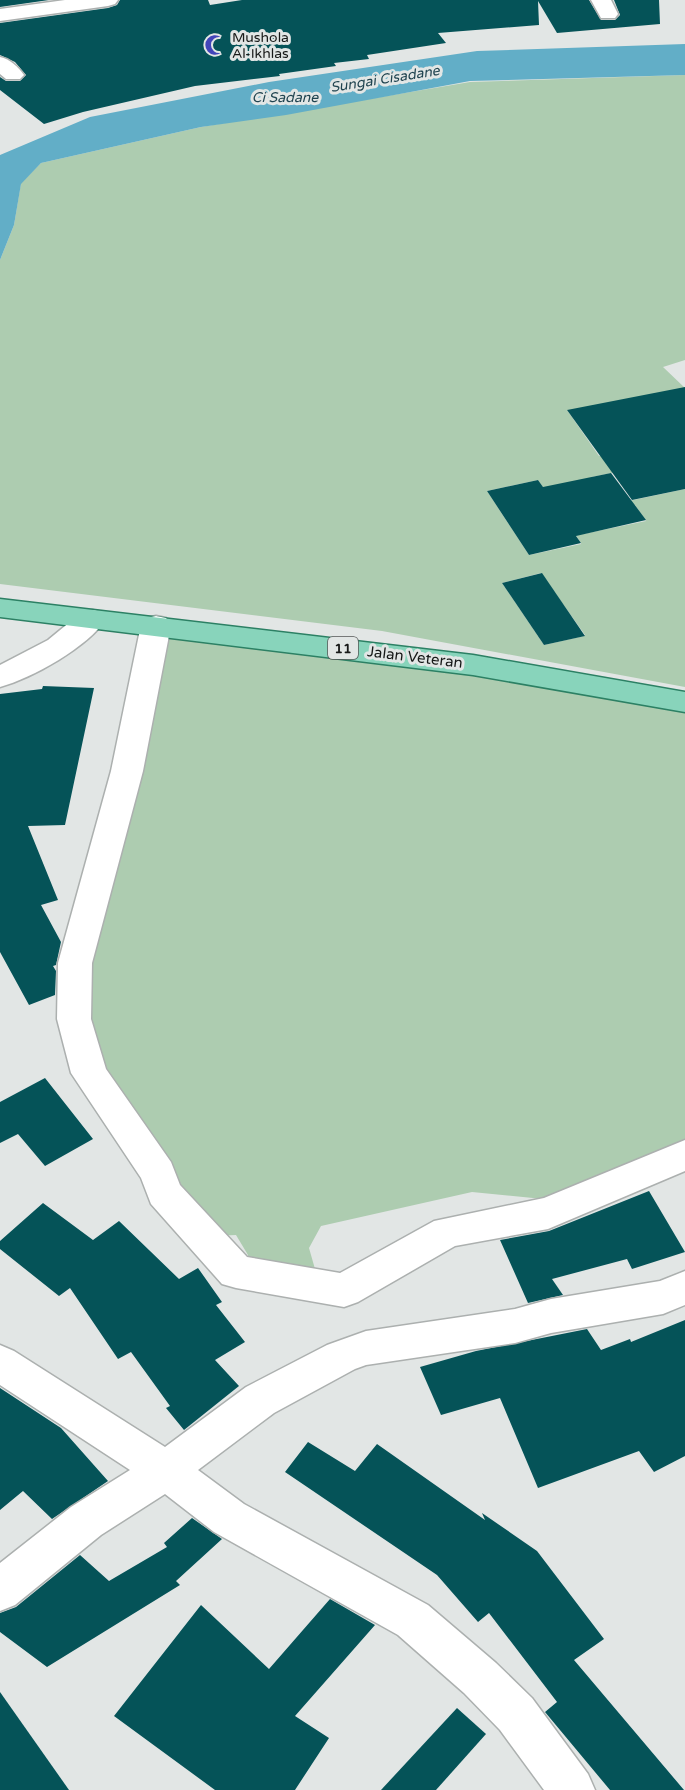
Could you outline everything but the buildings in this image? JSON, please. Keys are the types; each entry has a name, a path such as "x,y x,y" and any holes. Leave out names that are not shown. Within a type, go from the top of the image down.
{"main road":[{"name":"Jalan Veteran","path":"0,608 473,665 685,702"}],"street":[{"path":"0,15 108,0"},
{"path":"0,677 58,647 92,619"},
{"path":"156,625 127,771 75,963 74,1019 89,1072 158,1173 164,1192 236,1272 344,1290 447,1232 548,1213 685,1155"},
{"path":"0,1590 86,1521 166,1470 260,1400 341,1357 366,1348 514,1326 551,1316 663,1297 685,1288"},
{"path":"0,1363 166,1470 229,1518 413,1620 480,1678 516,1714 572,1790"}],"green space":[{"path":"685,75 685,360 663,367 685,388 685,458 592,477 610,505 685,489 685,687 382,631 0,584 0,260 14,225 21,183 41,163 201,127 470,82","holes":["567,410 683,439 599,456","538,480 581,544 529,555 487,491","635,505 646,521 583,534","541,573 585,635 544,645 502,583"]},
{"path":"156,625 685,702 685,1163 573,1202 472,1192 321,1226 309,1248 315,1269 249,1268 248,1255 236,1235 213,1236 89,1073 75,963"}],"water":[{"name":"Ci Sadane","path":"685,44 685,75 470,81 286,115 201,127 41,163 21,184 14,225 0,260 0,155 90,117 269,82 477,51"}],"place":[{"name":"Mushola Al-Ikhlas","path":"215,45"}],"water label":[{"name":"Sungai Cisadane","path":"385,79"}]}
